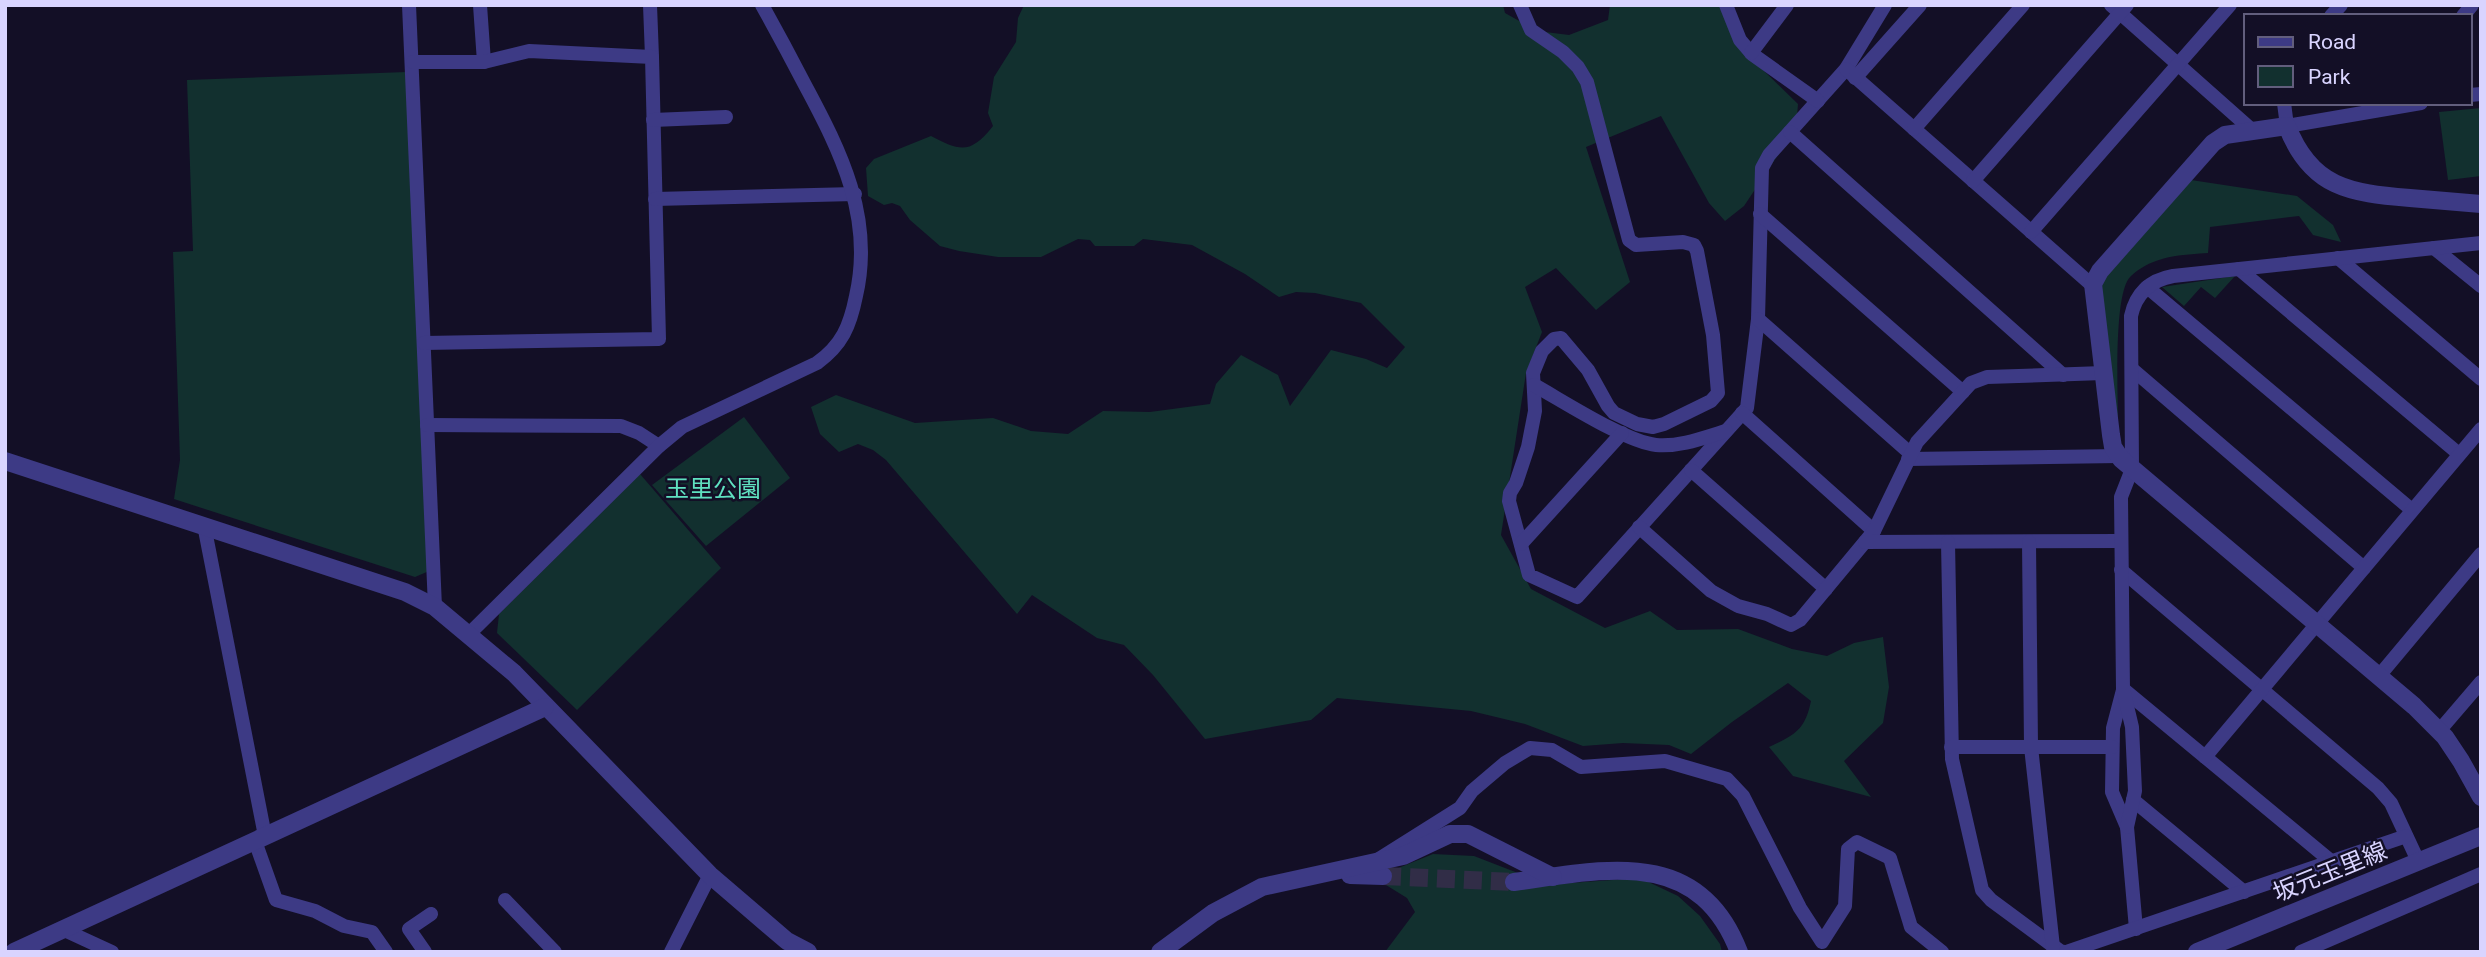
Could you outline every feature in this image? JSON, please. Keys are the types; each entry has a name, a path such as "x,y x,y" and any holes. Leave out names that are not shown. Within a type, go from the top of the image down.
{"street":[{"path":"410,5 435,607"},
{"path":"480,5 484,62"},
{"path":"424,343 659,339 650,5"},
{"path":"469,634 659,446 682,427 817,363 833,351 845,334 852,315 863,262 855,194 838,146 762,5"},
{"path":"1520,5 1531,30 1563,52 1578,67 1587,82 1629,240 1640,246 1690,243 1697,251 1713,335 1718,393 1712,401 1653,427 1637,424 1614,413 1588,370 1561,338 1554,339 1542,351 1533,373 1535,411 1528,447 1509,501 1528,575 1577,597 1746,408 1758,319 1762,167 1769,155 1818,101 1851,73 1920,5"},
{"path":"1726,5 1740,40 1751,53 1818,101"},
{"path":"1751,53 1787,5"},
{"path":"1851,73 1885,5"},
{"path":"1914,129 2022,5"},
{"path":"2031,232 2230,5"},
{"path":"1973,181 2119,8 2253,131"},
{"path":"413,62 484,62 529,51 652,57"},
{"path":"1851,73 2093,286"},
{"path":"2284,105 2287,126 2307,163 2343,188 2362,194 2481,204"},
{"path":"2402,105 2225,135 2213,143 2095,277 2093,286 2113,447 2126,463 2379,676 2439,731 2462,761 2481,797"},
{"path":"653,120 726,117"},
{"path":"1790,131 2063,375"},
{"path":"655,199 855,194"},
{"path":"1760,214 1963,392"},
{"path":"2136,929 2127,827 2135,791 2132,727 2123,689 2120,541 2132,369 2131,316 2138,297 2154,281 2162,278 2481,243"},
{"path":"2434,248 2481,286"},
{"path":"2339,258 2481,379"},
{"path":"2239,269 2459,454"},
{"path":"2147,287 2412,510"},
{"path":"1758,319 1909,456 2126,463"},
{"path":"2132,369 2364,568"},
{"path":"1639,527 1724,600 1791,625 1800,620 1870,537 1917,442 1971,383 1987,377 2103,373"},
{"path":"1534,385 1643,442 1667,445 1690,442 1726,431"},
{"path":"1742,413 1870,537 1948,542 2120,541"},
{"path":"427,425 621,426 639,433 659,446"},
{"path":"2206,757 2481,429"},
{"path":"1521,544 1622,433"},
{"path":"5,461 405,592 435,607 514,673 710,875 787,941 808,952"},
{"path":"1691,470 1826,589"},
{"path":"205,525 260,838 276,900 315,911 344,926 372,932 386,952"},
{"path":"1948,542 1952,759 1982,890 1991,900 2061,950"},
{"path":"2029,542 2031,747 2061,950"},
{"path":"2379,676 2481,554"},
{"path":"2121,570 2385,794 2419,863"},
{"path":"2439,731 2481,682"},
{"path":"2123,689 2113,728 2112,792 2127,827"},
{"path":"2123,689 2332,862"},
{"path":"14,952 545,707"},
{"path":"1951,747 2112,747"},
{"path":"1377,870 1460,808 1472,791 1505,762 1530,748 1552,751 1581,767 1665,761 1727,779 1743,796 1800,908 1822,942 1845,905 1848,849 1857,842 1890,858 1911,928 1942,952"},
{"path":"2133,800 2244,892"},
{"path":"1160,952 1213,913 1256,890 1288,880 1322,874 1377,870 1450,834 1468,834 1553,877"},
{"path":"2061,950 2136,929 2406,836"},
{"name":"坂元玉里線","path":"2197,952 2481,836"},
{"path":"1514,882 1628,869 1670,878 1686,885 1715,910 1728,927 1740,952"},
{"path":"2301,952 2321,948 2481,874"},
{"path":"671,952 710,875"},
{"path":"505,900 555,952"},
{"path":"425,952 409,929 431,914"},
{"path":"62,929 112,952"}],"green space":[{"path":"1024,5 1503,5 1505,13 1537,31 1569,35 1608,20 1610,5 1722,5 1762,69 1798,104 1796,128 1744,206 1725,221 1709,203 1661,116 1586,147 1630,282 1596,310 1556,268 1525,287 1542,332 1526,373 1501,535 1531,589 1605,628 1650,611 1677,630 1738,629 1792,649 1827,656 1854,643 1883,637 1889,687 1883,723 1844,761 1871,797 1793,776 1769,747 1798,730 1809,711 1811,701 1788,683 1691,754 1669,745 1623,743 1583,746 1525,724 1471,711 1337,698 1311,720 1205,739 1153,675 1124,645 1097,638 1032,595 1017,614 886,460 873,450 858,444 839,452 820,434 811,407 836,395 915,423 993,418 1031,431 1068,434 1103,411 1150,412 1210,404 1216,384 1241,355 1278,375 1290,406 1331,350 1366,359 1387,368 1405,347 1361,303 1315,293 1296,292 1279,297 1245,274 1192,245 1143,239 1134,246 1095,246 1090,240 1078,239 1041,257 998,257 940,246 910,220 900,206 892,203 884,205 868,196 866,168 874,159 931,136 964,148 978,142 993,126 988,113 994,77 1016,42 1018,18"},
{"path":"407,72 429,571 415,577 174,499 180,460 173,252 193,251 187,80"},
{"path":"2481,108 2481,176 2448,180 2439,112"},
{"path":"2191,180 2297,196 2333,225 2341,242 2313,235 2299,216 2210,227 2208,253 2157,260 2139,269 2125,285 2121,301 2117,368 2118,422 2101,301 2101,282"},
{"path":"2235,276 2215,298 2201,287 2184,306 2162,287"},
{"name":"玉里公園","path":"744,417 790,478 706,546 652,485"},
{"path":"640,474 721,568 577,710 497,633 499,614"},
{"path":"1433,854 1474,856 1523,875 1557,884 1640,878 1678,896 1700,916 1720,944 1722,952 1385,952 1415,912 1407,898 1386,885 1386,873"}],"tunnel":[{"path":"1383,876 1514,882"}]}
